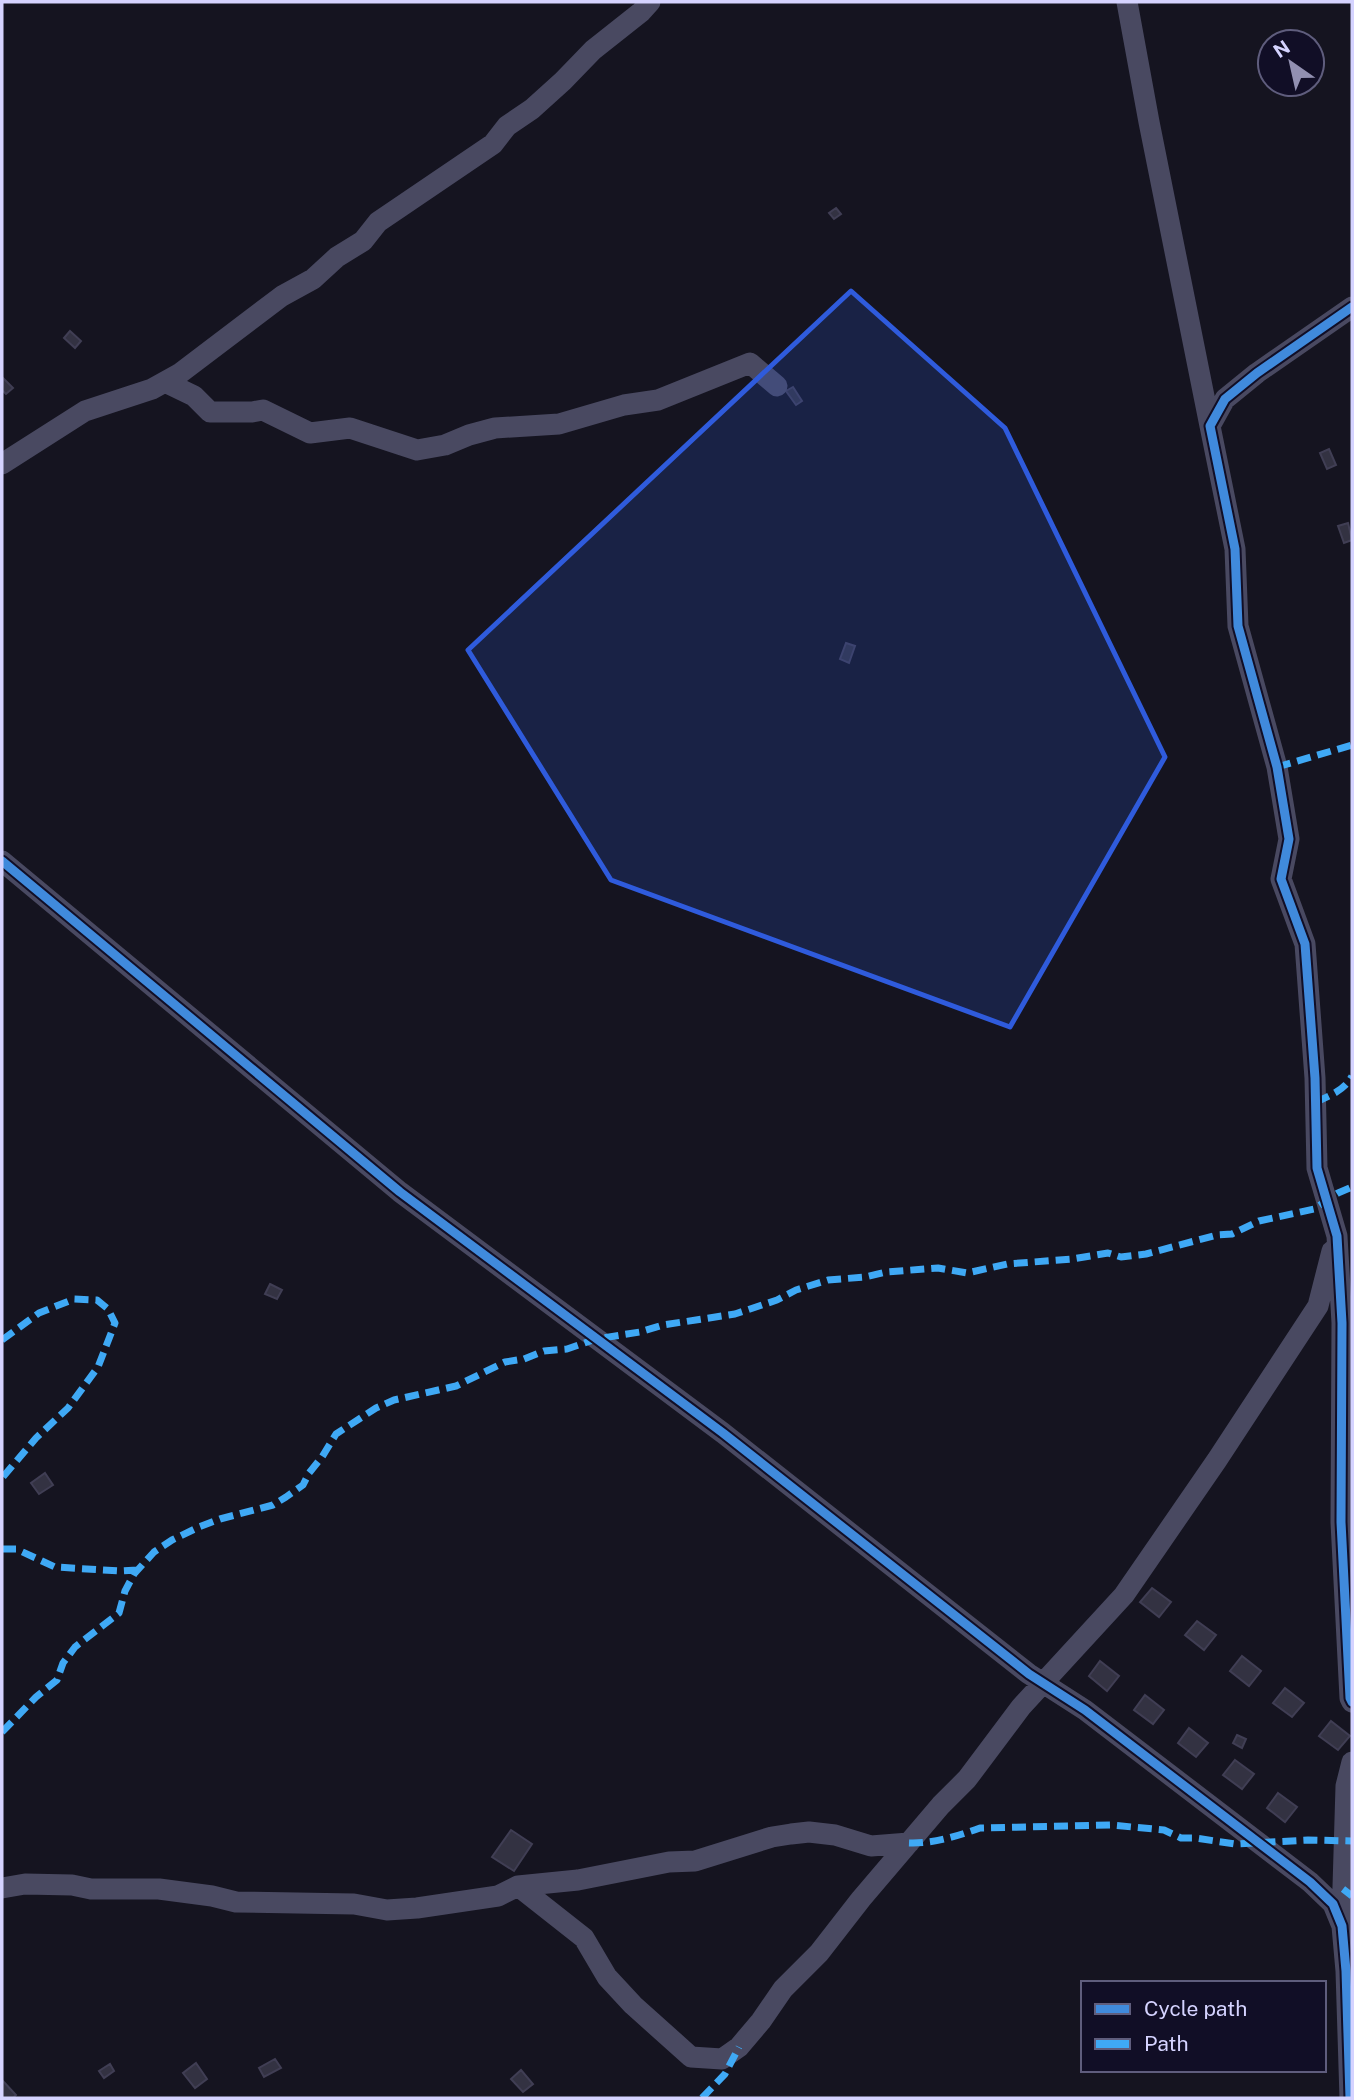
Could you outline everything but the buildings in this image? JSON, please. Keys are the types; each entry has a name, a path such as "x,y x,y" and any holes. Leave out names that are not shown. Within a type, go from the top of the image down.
{"street":[{"path":"2,464 85,411 152,389 179,374 282,296 313,279 337,257 363,241 377,222 493,144 507,126 532,109 593,50 650,2"},
{"path":"1127,2 1235,549 1238,626 1277,767 1289,839 1281,879 1305,944 1315,1078 1317,1168 1337,1236 1342,1322 1341,1522 1352,1702"},
{"path":"1210,426 1225,399 1257,373 1352,307"},
{"path":"165,382 194,396 210,412 263,410 310,433 350,428 417,450 445,445 495,428 559,424 624,405 657,400 750,363 777,386"},
{"path":"2,861 400,1192 723,1433 1042,1683 1085,1710 1310,1882 1333,1904 1342,1926"},
{"path":"518,1886 584,1938 607,1977 633,2005 691,2057 722,2059 739,2047 783,1989 819,1953 941,1805 968,1779 996,1738 1042,1683 1124,1595 1318,1306 1337,1236"},
{"path":"1350,2098 1342,1926 1346,1786 1352,1762"},
{"path":"2,1888 25,1884 72,1885 91,1889 159,1889 236,1902 354,1904 387,1910 498,1896 518,1886 578,1880 669,1862 695,1861 772,1837 791,1834 809,1832 835,1835 871,1846 909,1843"}],"highlighted area":[{"path":"851,291 1005,428 1165,757 1010,1027 611,880 468,650"}],"marked path":[{"path":"1277,767 1352,745"},
{"path":"1316,1102 1341,1089 1352,1076"},
{"path":"2,1732 57,1680 63,1663 75,1647 119,1613 125,1591 134,1574 154,1552 199,1527 273,1505 286,1497 303,1485 336,1434 376,1408 394,1400 456,1386 505,1362 524,1359 544,1351 567,1349 596,1339 640,1332 663,1325 735,1314 828,1280 938,1268 967,1273 1007,1264 1108,1253 1121,1257 1146,1254 1217,1235 1232,1234 1259,1221 1314,1209 1352,1187"},
{"path":"2,1340 39,1313 74,1299 97,1300 108,1309 115,1323 98,1367 68,1408 36,1438 2,1478"},
{"path":"2,1549 16,1549 55,1567 138,1570"},
{"path":"909,1843 936,1841 980,1828 1111,1825 1164,1830 1181,1838 1235,1844 1308,1840 1352,1841"},
{"path":"1343,1889 1352,1896"},
{"path":"702,2098 725,2074 739,2047"}],"cycle path":[{"path":"1352,307 1257,373 1225,399 1210,426 1235,549 1238,626 1277,767 1289,839 1281,879 1305,944 1315,1078 1317,1168 1337,1236 1342,1323 1341,1522 1352,1702"},
{"path":"2,861 400,1192 723,1433 1029,1674 1085,1710 1310,1882 1333,1904 1342,1926 1350,2098"}]}
